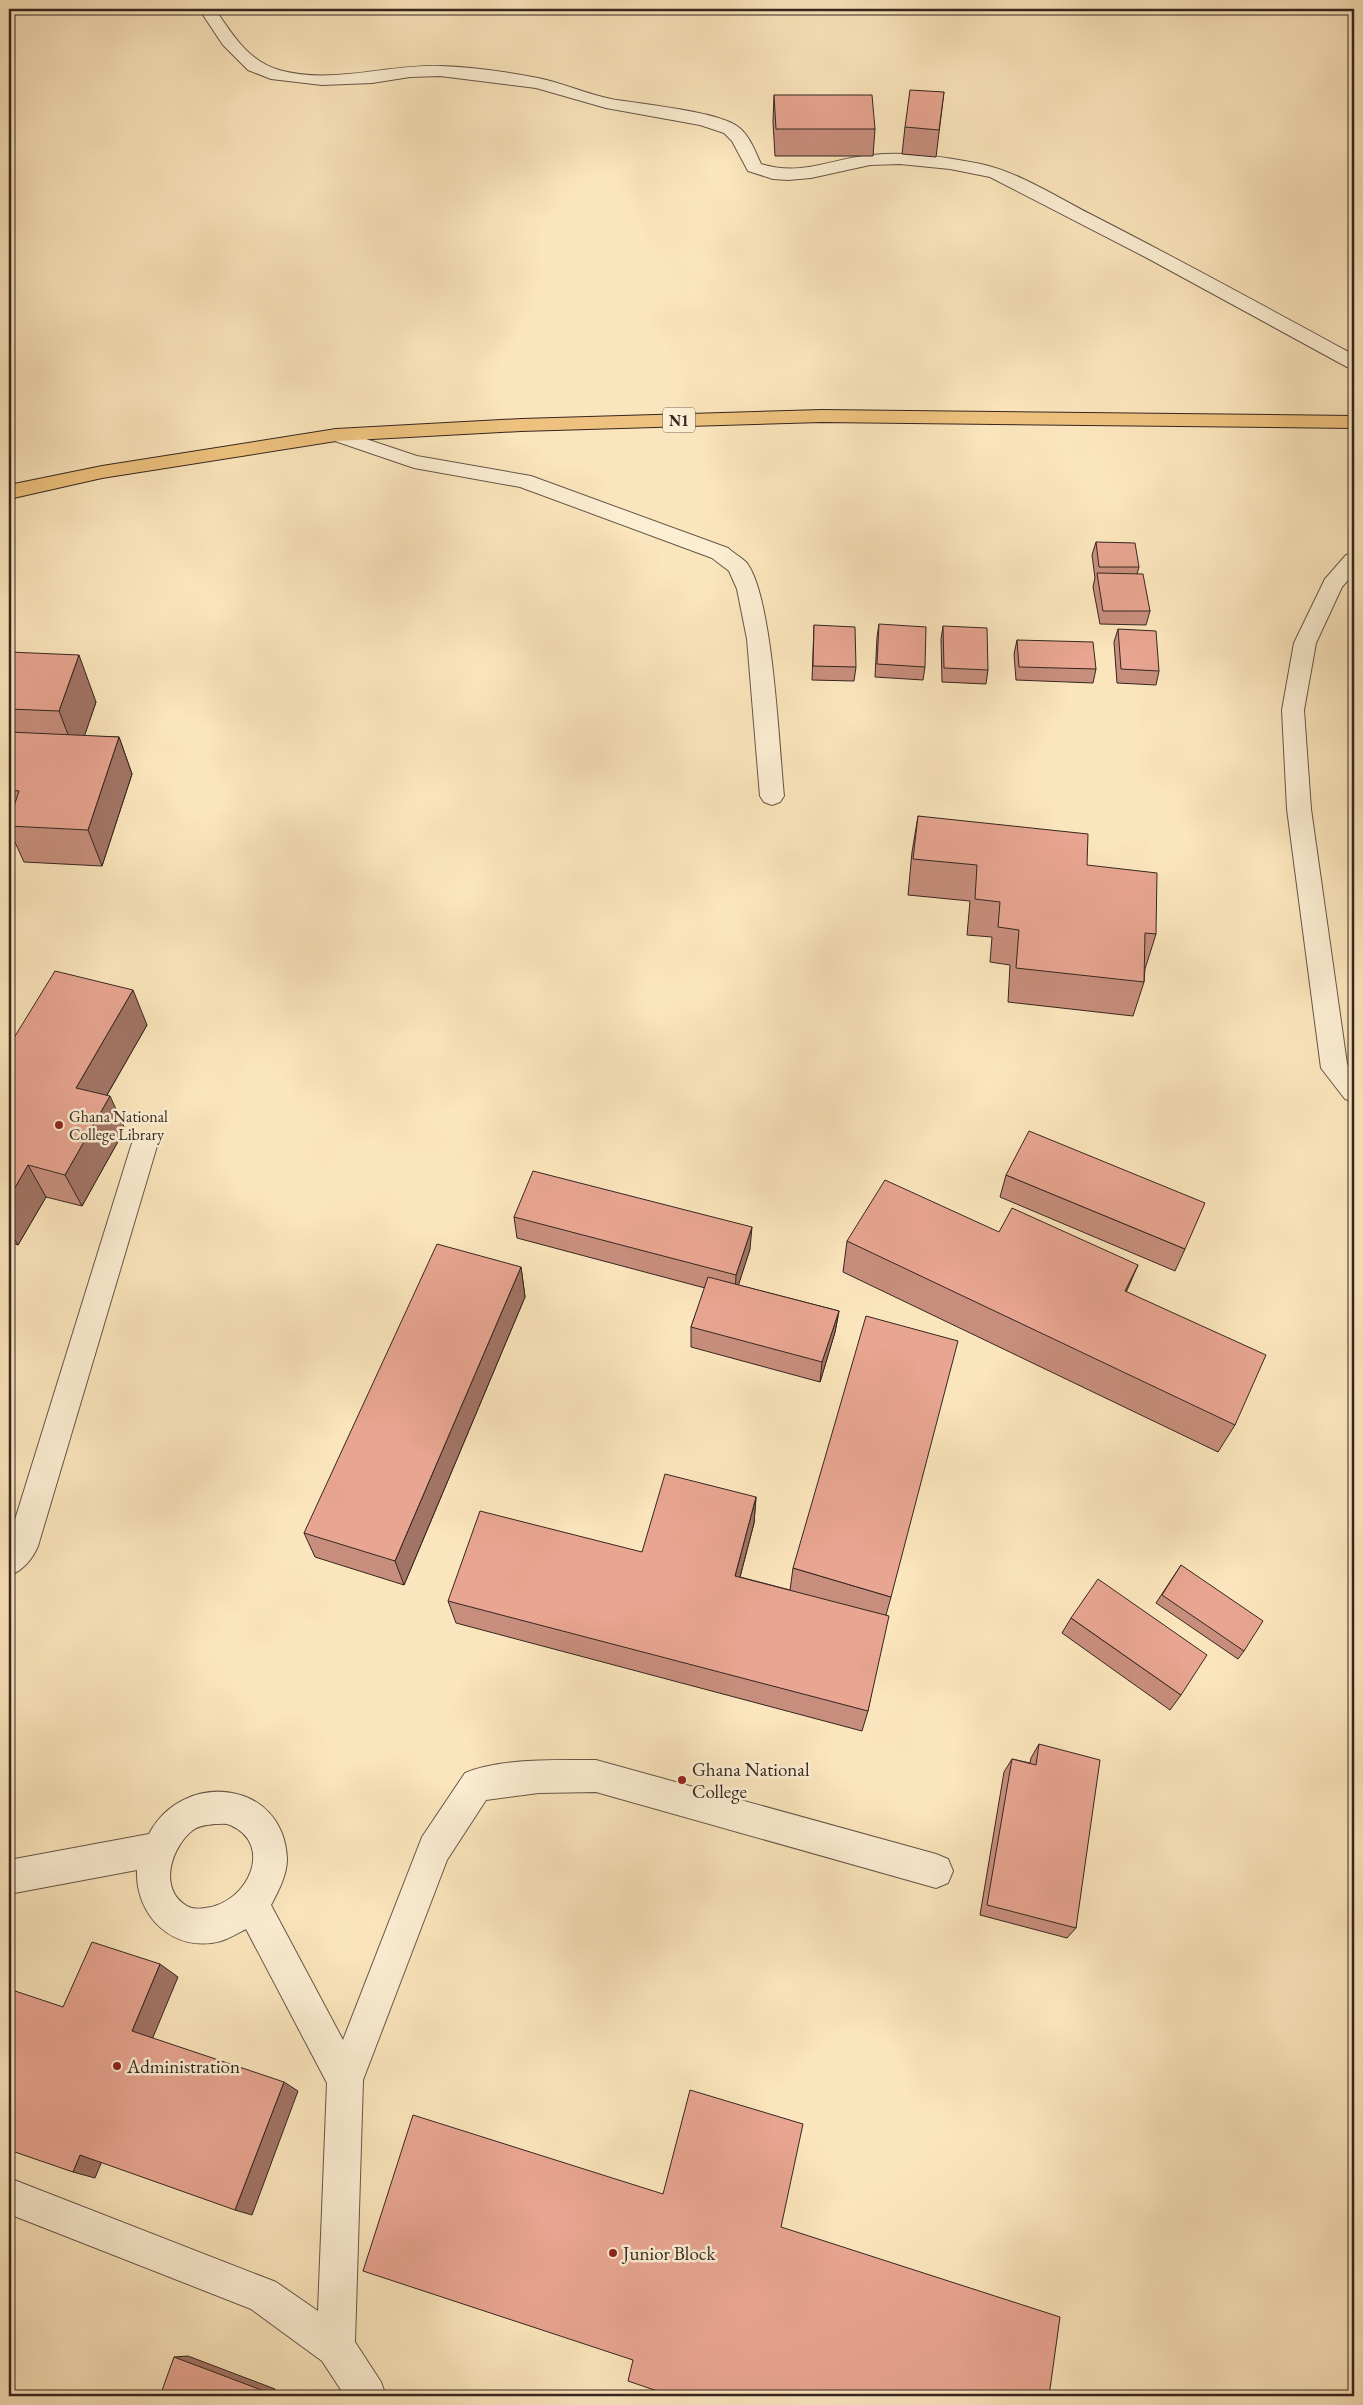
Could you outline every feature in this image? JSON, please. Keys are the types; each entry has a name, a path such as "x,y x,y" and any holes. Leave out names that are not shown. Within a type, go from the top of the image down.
{"highway":[{"name":"N1","path":"9,492 102,472 336,435 521,425 822,416 1354,422"}],"street":[{"path":"208,9 229,42 254,66 277,74 322,80 372,78 410,72 440,71 538,83 606,102 703,120 730,129 740,138 754,166 775,174 798,174 872,160 919,161 967,166 996,173 1156,255 1354,362"},
{"path":"336,435 414,462 524,481 720,553 738,568 748,589 758,639 772,796"},
{"path":"1354,560 1333,584 1305,643 1293,710 1299,808 1334,1068 1354,1092"},
{"path":"9,1561 23,1546 144,1146"},
{"path":"336,2347 345,2080 434,1849 477,1785 539,1777 596,1776 936,1871"},
{"path":"215,1807 236,1809 254,1820 267,1837 271,1860 266,1883 252,1905 233,1920 210,1927 187,1925 168,1913 156,1895 154,1871 159,1849 172,1828 192,1812 215,1807"},
{"path":"9,1878 159,1849"},
{"path":"252,1905 345,2080"},
{"path":"9,2196 262,2295 336,2347 367,2396"}],"building":[{"path":"910,90 944,92 939,130 905,127"},
{"path":"774,95 872,95 875,129 776,129"},
{"path":"1096,542 1135,543 1139,567 1099,567"},
{"path":"1097,573 1143,574 1150,611 1103,611"},
{"path":"879,624 926,627 925,667 877,664"},
{"path":"814,625 855,627 856,667 813,666"},
{"path":"943,626 987,628 988,670 944,668"},
{"path":"1118,629 1156,631 1159,671 1121,669"},
{"path":"1017,640 1093,642 1096,669 1019,667"},
{"path":"9,652 79,655 59,711 9,709"},
{"path":"9,732 119,737 88,830 9,826 19,791 9,790"},
{"path":"918,816 1088,834 1087,865 1157,873 1156,934 1145,933 1144,982 1016,968 1019,930 998,927 1000,902 975,899 977,865 913,859"},
{"path":"55,971 133,990 76,1088 110,1096 65,1175 28,1165 9,1198 9,1046"},
{"path":"1029,1131 1205,1203 1185,1249 1006,1175"},
{"path":"533,1171 752,1227 736,1275 514,1217"},
{"path":"885,1180 999,1232 1012,1208 1138,1265 1125,1291 1266,1355 1235,1425 847,1241"},
{"path":"437,1244 521,1267 395,1561 304,1533"},
{"path":"708,1277 839,1311 822,1362 691,1327"},
{"path":"866,1316 958,1341 891,1597 793,1568"},
{"path":"665,1474 756,1497 735,1576 889,1616 868,1711 448,1601 480,1511 642,1552"},
{"path":"1181,1565 1263,1621 1244,1651 1162,1595"},
{"path":"1098,1579 1207,1655 1181,1695 1071,1618"},
{"path":"1039,1744 1100,1760 1076,1928 987,1905 1012,1759 1036,1765"},
{"name":"Administration","path":"92,1942 160,1964 132,2031 284,2082 235,2210 80,2155 73,2172 9,2150 9,1989 63,2007"},
{"name":"Junior Block","path":"690,2090 803,2124 781,2227 1060,2317 1049,2396 672,2396 628,2381 633,2360 363,2271 413,2115 663,2194"},
{"path":"174,2357 264,2391 262,2396 160,2396"}],"place":[{"name":"Ghana National College Library","path":"59,1125"},
{"name":"Ghana National College","path":"682,1780"},
{"name":"Administration","path":"117,2066"},
{"name":"Junior Block","path":"613,2253"}]}
